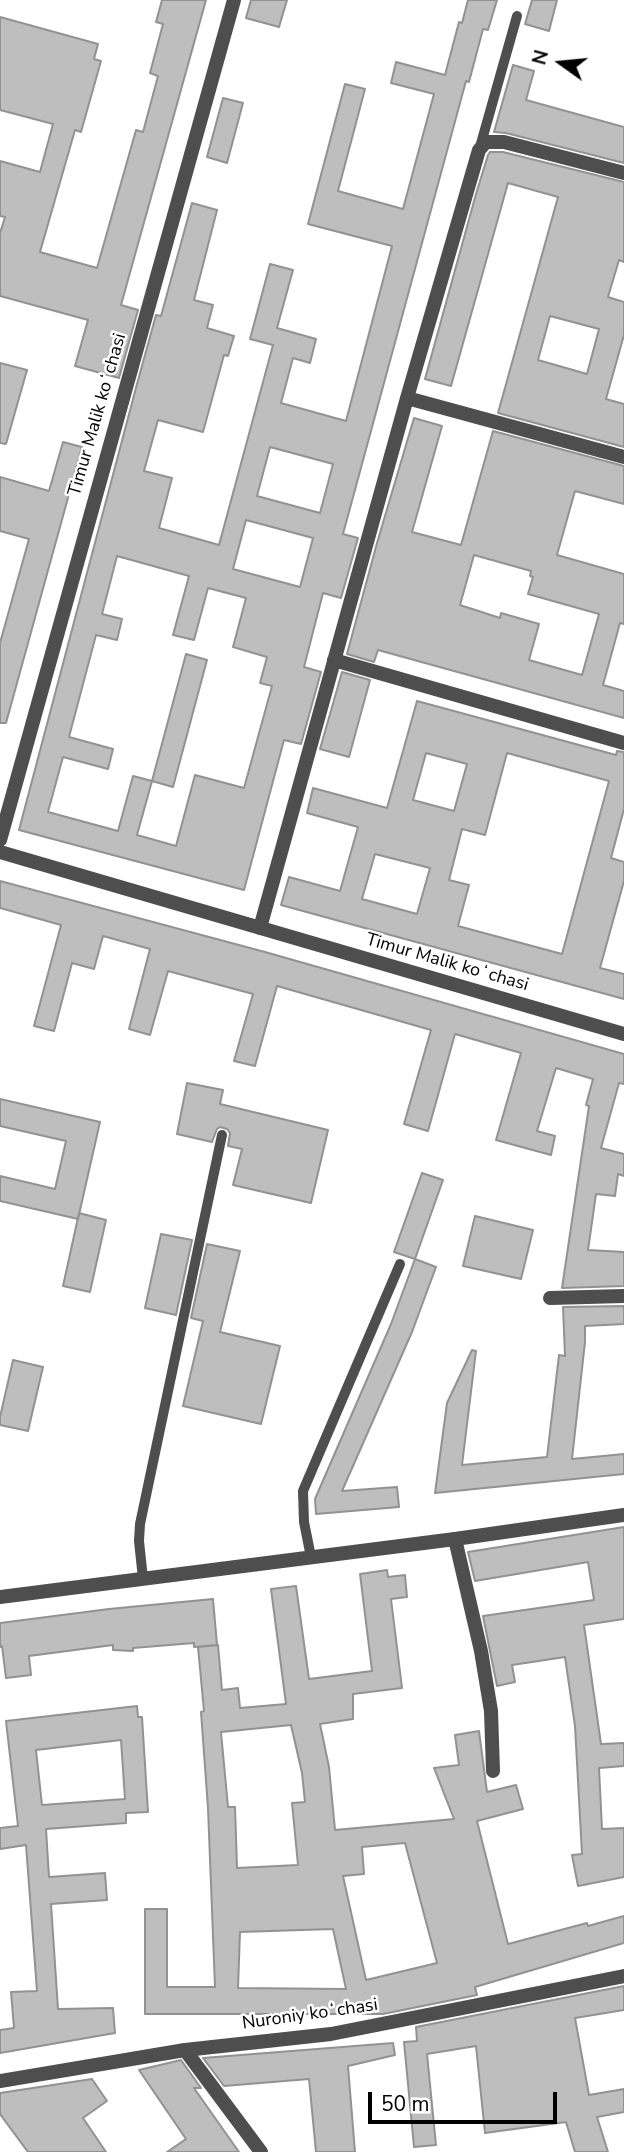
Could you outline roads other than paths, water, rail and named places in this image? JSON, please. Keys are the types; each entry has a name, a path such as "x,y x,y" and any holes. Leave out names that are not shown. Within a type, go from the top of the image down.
{"street":[{"name":"Timur Malik koʻchasi","path":"0,840 234,0"},
{"path":"260,928 479,149 486,142 504,142 624,173"},
{"path":"407,398 624,457"},
{"path":"334,660 624,743"},
{"name":"Timur Malik koʻchasi","path":"0,852 624,1034"},
{"path":"550,1298 624,1296"},
{"path":"0,1597 624,1515"},
{"path":"455,1539 481,1651 491,1711 493,1771"},
{"name":"Nuroniy koʻchasi","path":"0,2081 185,2050 331,2034 624,1976"},
{"path":"185,2050 261,2152"}],"lane":[{"path":"479,149 517,16"},
{"path":"144,1579 140,1555 140,1524 222,1135"},
{"path":"310,1558 303,1513 303,1491 400,1264"}]}
